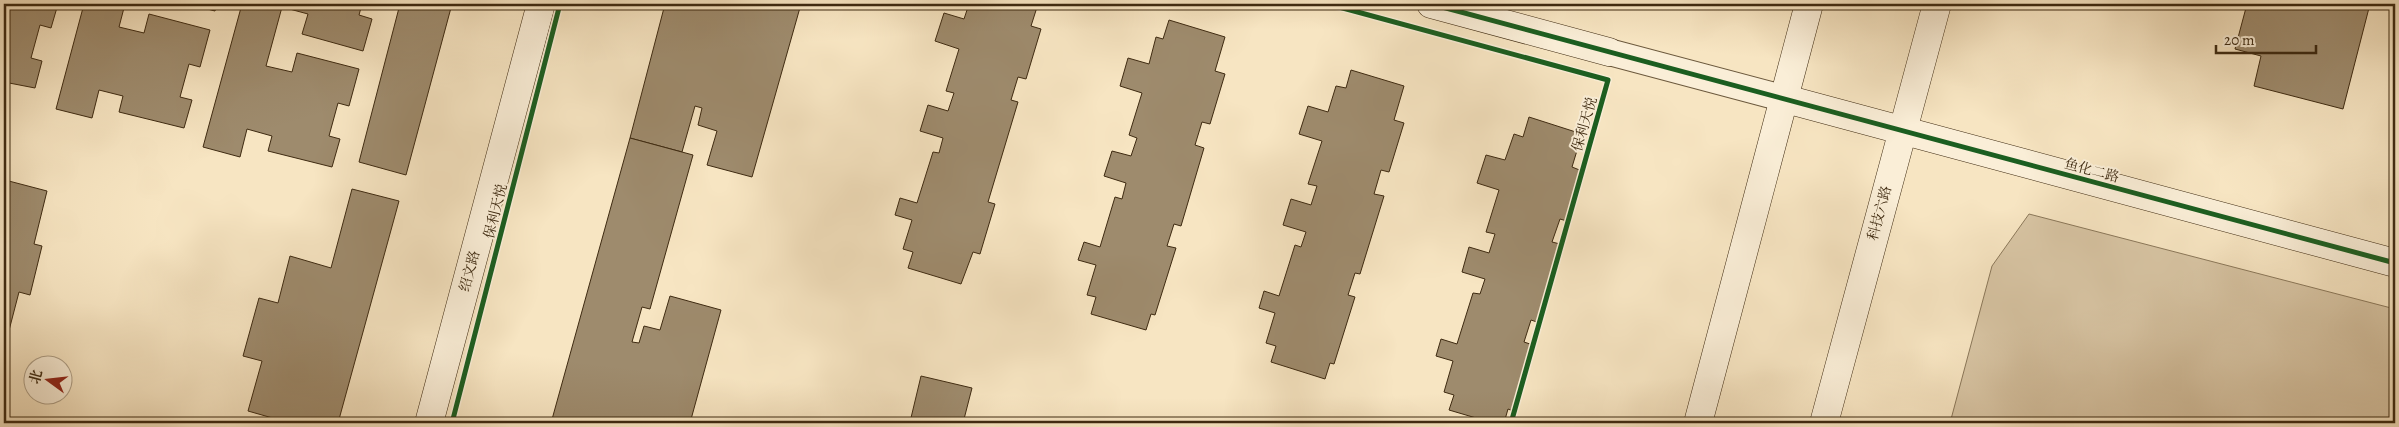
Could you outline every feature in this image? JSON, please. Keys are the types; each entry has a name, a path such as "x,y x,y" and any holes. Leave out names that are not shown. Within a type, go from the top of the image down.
{"street":[{"name":"绍文路","path":"429,423 541,4"},
{"path":"1431,4 1782,98"},
{"path":"1698,423 1808,4"},
{"name":"科技六路","path":"1824,423 1901,130 1937,4"},
{"name":"鱼化二路","path":"1782,98 2395,263"}],"shaded area":[{"path":"2029,214 2395,309 2395,423 1950,423 1992,266"}],"building":[{"path":"4,4 58,4 51,28 40,25 31,58 42,61 35,88 4,82"},
{"path":"84,4 125,4 119,27 144,33 149,14 210,30 200,67 189,64 180,97 192,100 184,128 119,112 123,96 99,90 92,118 56,109"},
{"path":"188,4 217,4 215,11"},
{"path":"242,4 362,4 359,15 372,19 363,51 302,34 308,14 282,7 266,66 292,72 297,53 359,69 349,106 338,103 329,136 340,139 332,167 268,151 272,136 247,129 240,157 203,147"},
{"path":"400,4 452,4 406,175 359,162"},
{"path":"665,4 801,4 752,177 707,165 717,131 698,125 702,108 695,106 682,152 630,138"},
{"path":"969,4 1038,4 1031,26 1041,29 1026,79 1018,77 1011,100 1018,102 988,202 995,204 980,254 973,252 961,284 908,268 913,252 903,249 912,220 895,215 900,198 917,203 933,152 939,153 943,138 920,131 928,105 948,111 954,93 946,91 959,49 935,41 944,13 964,19"},
{"path":"2247,4 2370,4 2343,109 2254,86 2261,56 2235,49"},
{"path":"1169,20 1225,37 1215,71 1225,74 1210,124 1202,122 1195,145 1204,148 1181,226 1174,224 1167,246 1176,248 1155,315 1151,314 1146,330 1091,314 1096,297 1087,295 1096,265 1078,260 1084,242 1100,247 1115,197 1122,199 1126,183 1104,176 1112,151 1131,156 1137,138 1129,135 1142,93 1120,86 1128,58 1149,64 1156,37 1163,39"},
{"path":"1351,70 1404,86 1394,120 1404,123 1389,172 1381,170 1374,194 1384,196 1360,274 1355,273 1348,295 1355,297 1334,364 1330,363 1325,379 1271,362 1276,346 1266,343 1275,313 1259,308 1264,291 1279,296 1295,245 1301,247 1306,232 1283,225 1291,199 1311,205 1317,186 1308,184 1322,141 1299,134 1308,106 1328,112 1336,86 1346,88"},
{"path":"1529,117 1582,134 1572,167 1582,171 1567,221 1560,219 1552,242 1560,244 1537,322 1531,320 1524,342 1533,345 1513,411 1508,409 1504,423 1493,423 1449,410 1454,395 1444,392 1453,361 1436,356 1441,339 1457,344 1473,293 1480,294 1485,279 1462,272 1469,247 1489,253 1495,234 1486,232 1499,190 1477,183 1486,155 1505,160 1514,134 1523,137"},
{"path":"630,138 693,155 650,309 642,307 632,342 639,343 644,326 660,330 670,296 721,310 690,423 551,423"},
{"path":"5,180 47,191 34,244 42,246 30,295 19,292 6,342 4,341"},
{"path":"352,189 399,201 338,423 275,423 276,419 248,411 262,361 243,356 259,298 278,303 290,256 331,268"},
{"path":"921,376 972,388 963,423 890,423 892,418 910,422"}],"cycle path":[{"name":"保利天悦","path":"452,423 560,4"},
{"name":"保利天悦","path":"1328,4 1608,80 1511,423"},
{"path":"1431,4 2395,263"}]}
